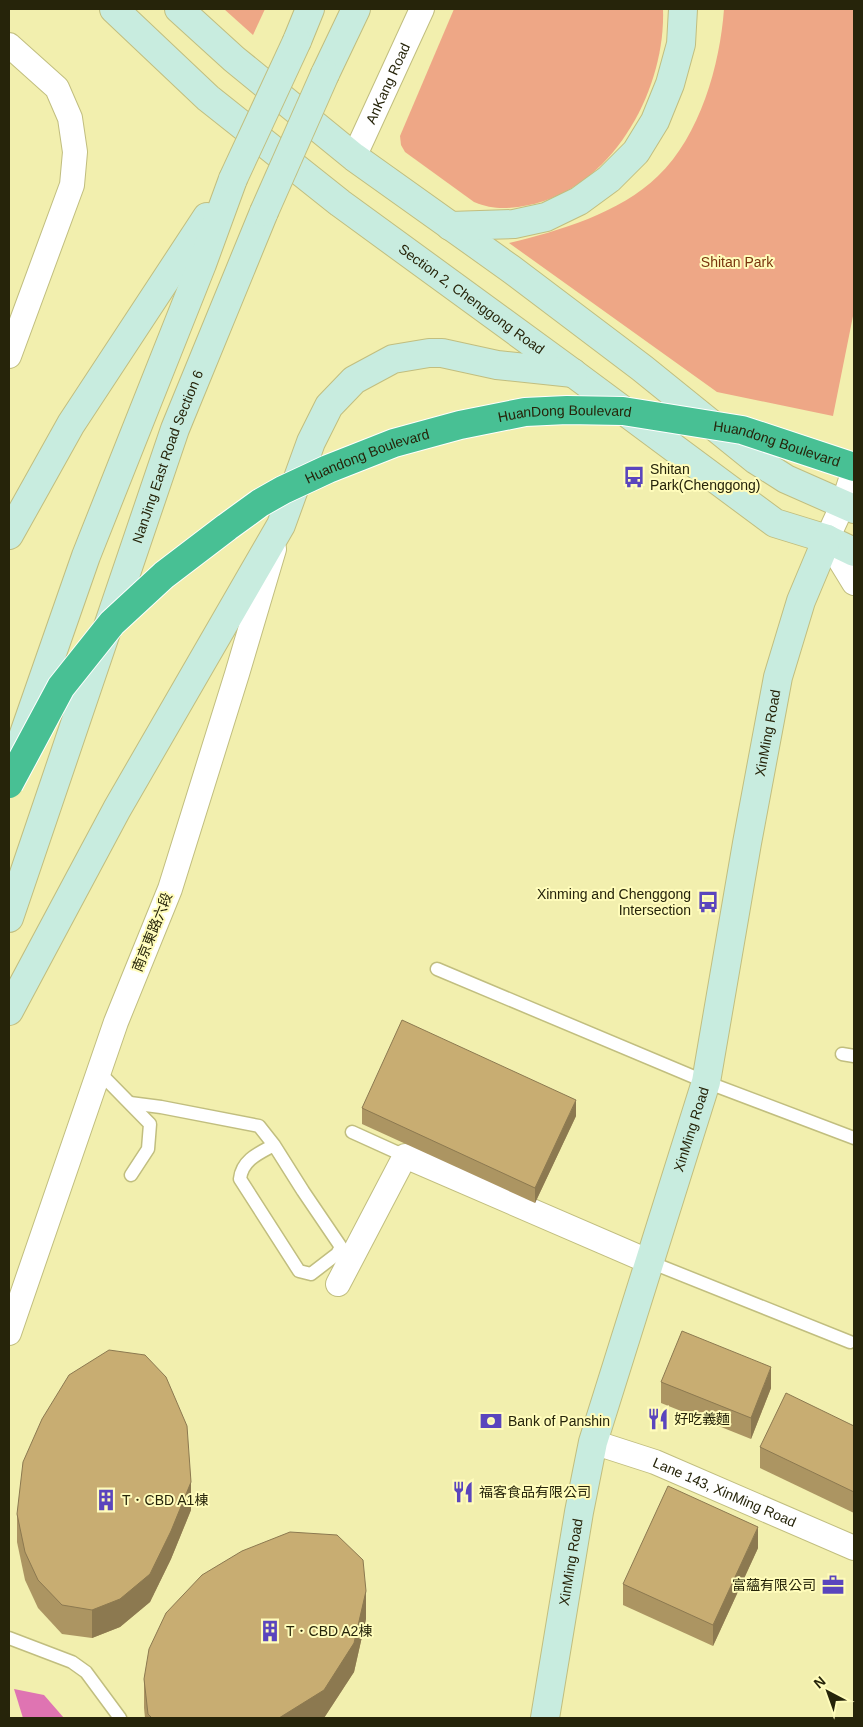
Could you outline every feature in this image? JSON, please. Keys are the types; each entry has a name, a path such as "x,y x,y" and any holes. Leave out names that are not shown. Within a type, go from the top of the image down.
{"highway":[{"name":"HuanDong Boulevard","path":"9,752 23,723 86,635 156,564 236,502 324,457 418,425 538,406 641,414 738,430 854,468"},
{"name":"Huandong Boulevard","path":"9,784 61,687 112,624 164,575 227,527 283,490 394,442 460,425 525,412 567,410 623,411 742,430 854,468"}],"main road":[{"name":"Section 2, Chenggong Road","path":"114,9 215,104 340,203 775,523 827,539 854,552"},
{"path":"179,9 234,59 354,157 510,269 642,368 756,460 786,479 851,505"},
{"path":"9,777 86,556 202,264 233,179 310,9"},
{"name":"NanJing East Road Section 6","path":"9,918 176,428 264,212 356,9"},
{"path":"450,226 514,224 546,217 579,200 609,180 636,152 655,121 670,84 681,44 683,9"},
{"path":"9,535 71,424 233,179"},
{"path":"9,1010 117,809 281,525 311,442 330,406 354,380 393,359 442,352 497,365 573,373"},
{"name":"XinMing Road","path":"546,1718 579,1512 593,1442 706,1082 778,676 802,602 827,539"}],"street":[{"name":"AnKang Road","path":"354,157 422,9"},
{"path":"9,45 57,88 70,118 76,152 72,185 9,356"},
{"path":"854,468 851,505 827,539 854,583"},
{"name":"南京東路六段","path":"9,1333 116,1022 170,889 281,525"},
{"path":"338,1284 405,1156 650,1262"},
{"name":"Lane 143, XinMing Road","path":"593,1442 654,1462 854,1548"}],"lane":[{"path":"437,970 706,1082 854,1138"},
{"path":"99,1072 150,1124 148,1149 130,1176"},
{"path":"130,1103 161,1106 259,1126 274,1145 341,1247 336,1254 311,1274 299,1271 240,1179 241,1170 252,1157 274,1145"},
{"path":"352,1132 405,1156"},
{"path":"650,1262 850,1342"},
{"path":"9,1638 72,1662 86,1672 120,1718"}],"green space":[{"path":"224,9 265,9 253,35"},
{"path":"454,9 663,9 662,40 655,71 644,102 629,131 609,157 586,178 559,195 529,205 494,208 474,202 405,152 401,145 400,136"},
{"name":"Shitan Park","path":"724,9 854,9 854,311 833,416 717,392 509,243 548,233 607,210 643,189 673,160 685,141 705,99 718,53"}],"shaded area":[{"path":"14,1689 44,1695 64,1718 23,1718"}],"building":[{"path":"402,1020 576,1100 535,1188 362,1108"},
{"path":"682,1331 771,1367 751,1418 661,1382"},
{"name":"T．CBD A1棟","path":"109,1350 145,1355 166,1377 187,1426 191,1482 171,1531 150,1574 120,1599 92,1610 62,1605 38,1580 25,1552 17,1514 23,1462 42,1419 69,1375"},
{"path":"786,1393 854,1426 854,1492 760,1447"},
{"path":"668,1486 758,1527 713,1625 623,1584"},
{"name":"T．CBD A2棟","path":"290,1532 337,1535 363,1560 366,1591 354,1643 324,1690 279,1718 152,1718 148,1714 144,1679 149,1649 166,1613 202,1575 242,1551"}],"place":[{"name":"Shitan Park(Chenggong)","path":"634,477"},
{"name":"Xinming and Chenggong Intersection","path":"708,902"},
{"name":"好吃義麵","path":"658,1419"},
{"name":"Bank of Panshin","path":"491,1421"},
{"name":"福客食品有限公司","path":"463,1492"},
{"name":"T．CBD A1棟","path":"106,1500"},
{"name":"富蘊有限公司","path":"833,1585"},
{"name":"T．CBD A2棟","path":"270,1631"}]}
